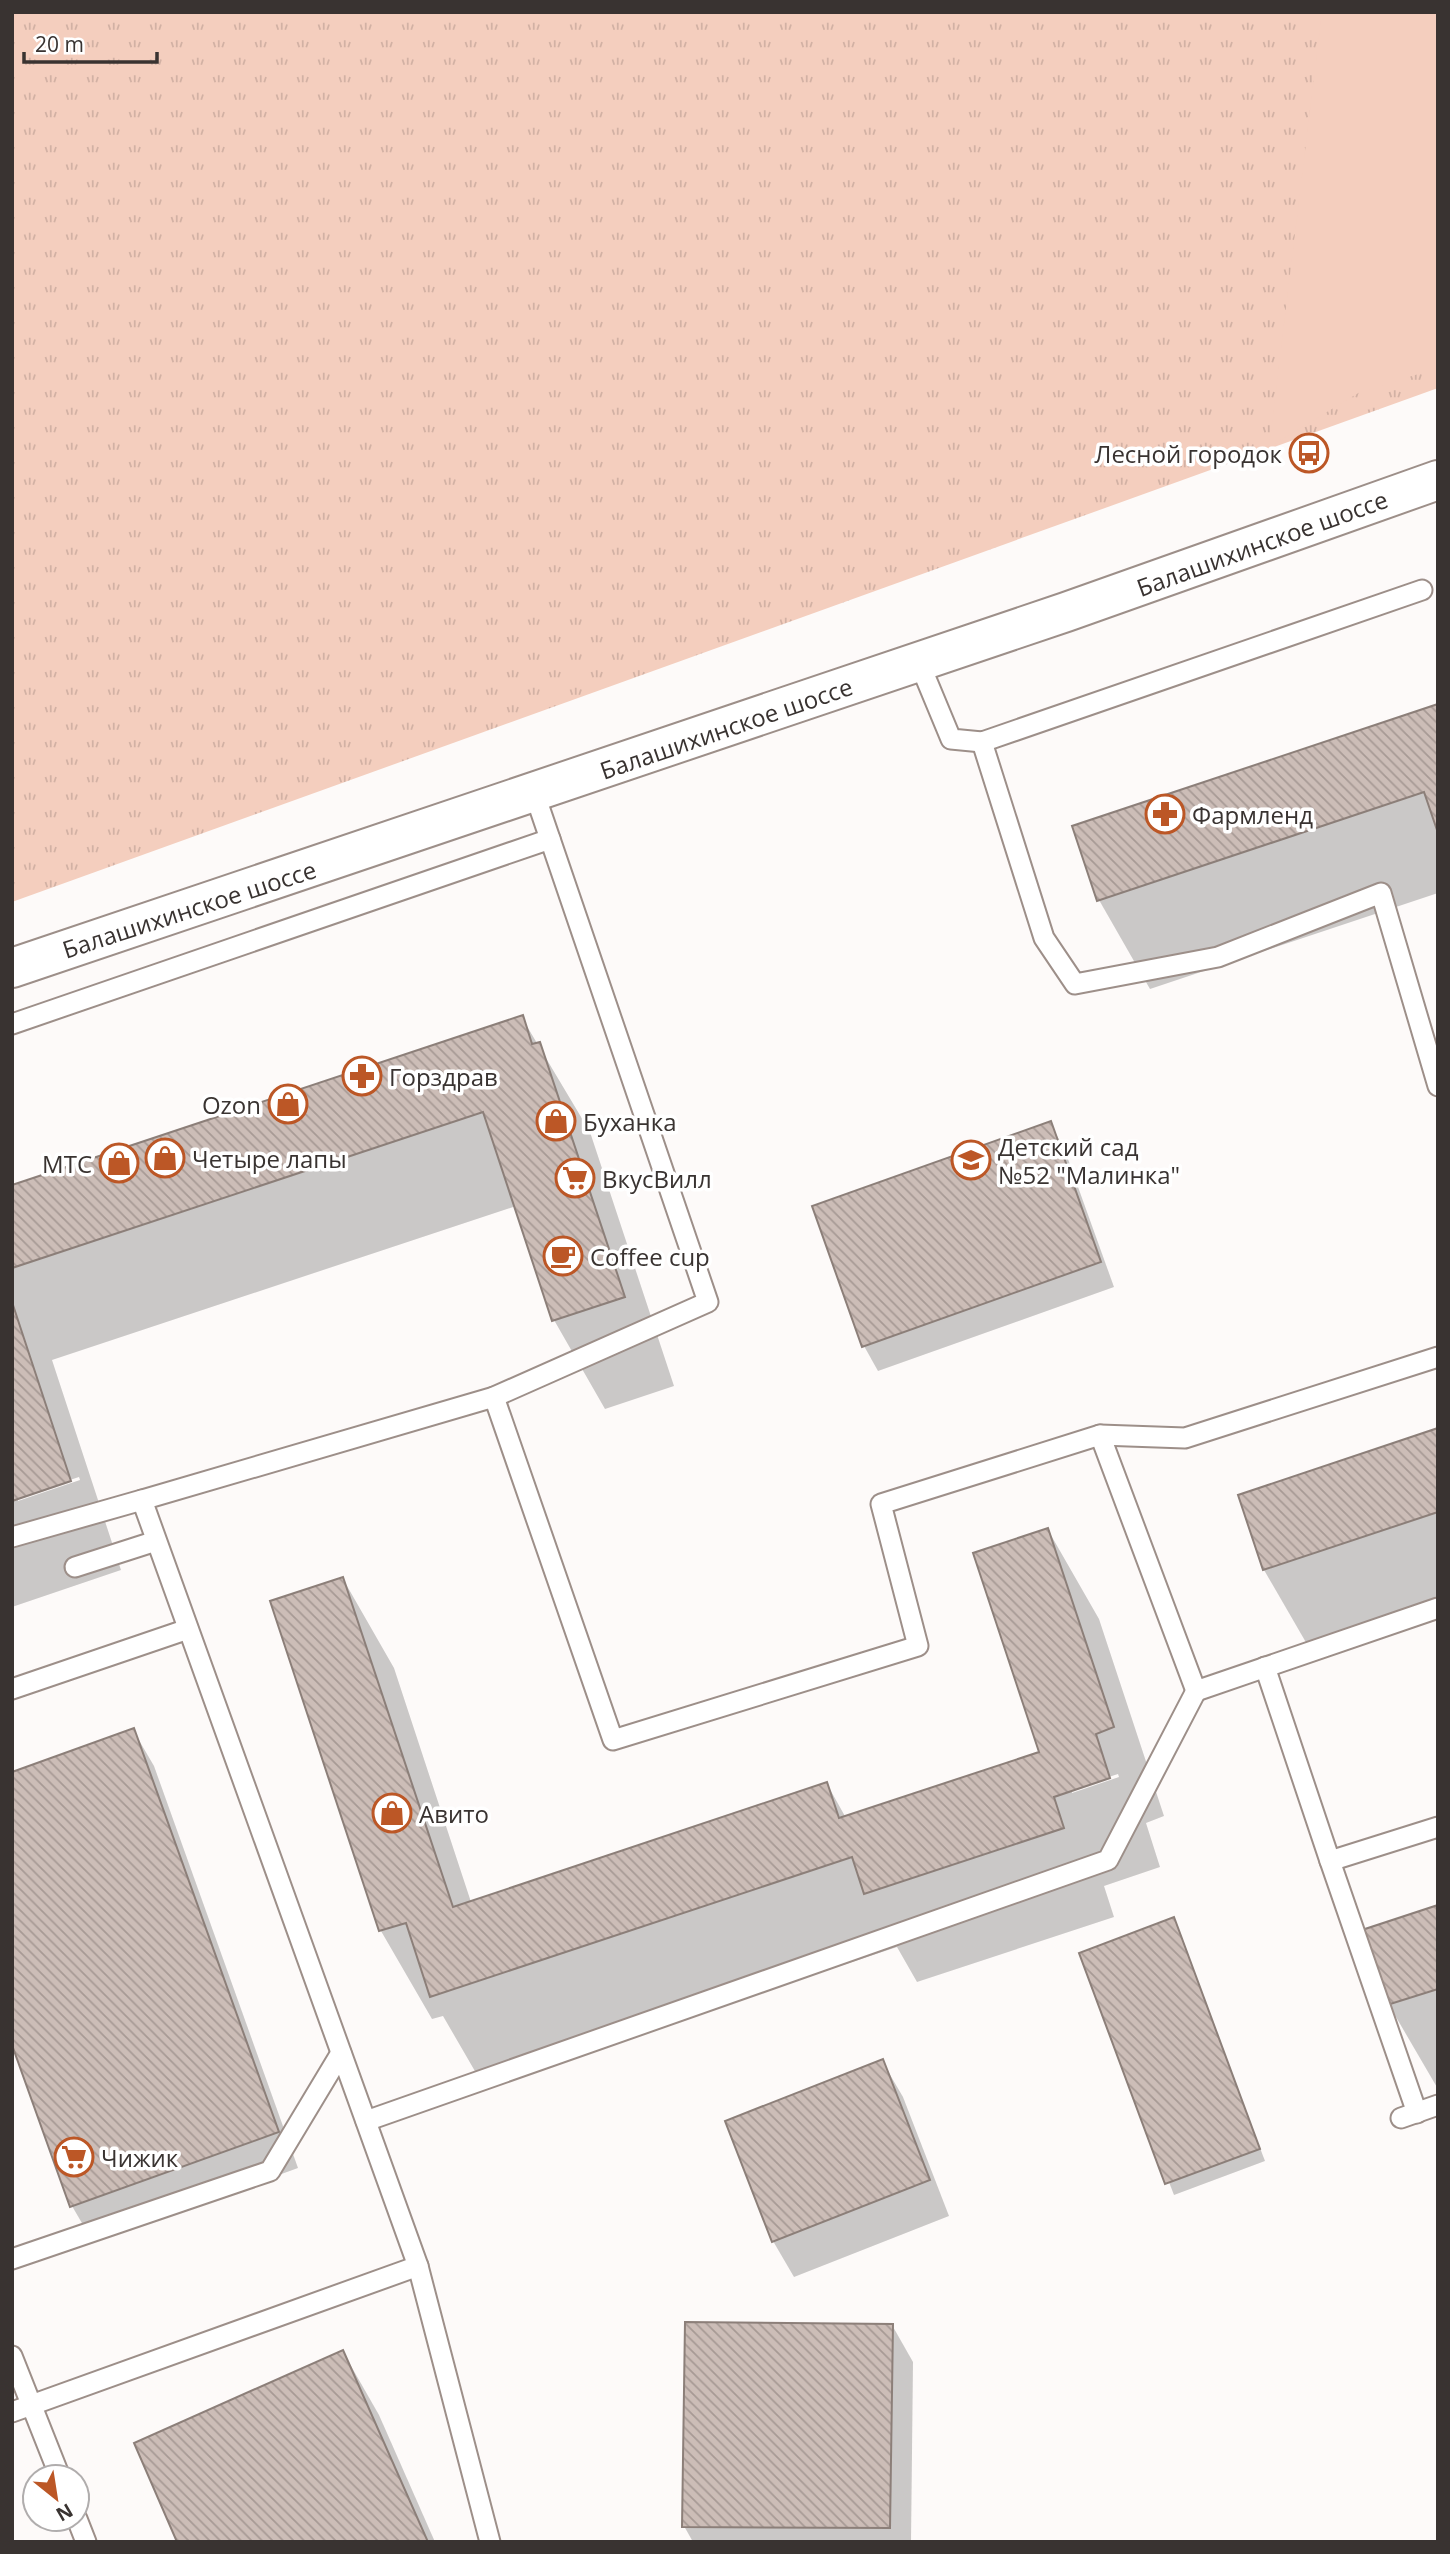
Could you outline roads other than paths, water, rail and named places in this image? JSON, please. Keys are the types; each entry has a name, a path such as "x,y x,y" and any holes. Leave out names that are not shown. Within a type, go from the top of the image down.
{"main road":[{"name":"Балашихинское шоссе","path":"12,968 919,663 1263,544 1438,480"}],"lane":[{"path":"919,663 951,739 982,742 1422,590"},
{"path":"982,742 1044,938 1075,984 1218,957 1381,893 1437,1079"},
{"path":"12,1537 494,1397 708,1302 534,793"},
{"path":"12,1024 550,839"},
{"path":"494,1397 613,1740 918,1646 881,1504 1100,1435 1185,1438 1438,1357"},
{"path":"1100,1435 1196,1691"},
{"path":"142,1500 418,2266 490,2542"},
{"path":"75,1567 156,1541"},
{"path":"366,2121 1108,1860 1196,1691 1438,1608"},
{"path":"12,1689 188,1629"},
{"path":"1265,1667 1330,1861 1409,2115 1438,2105"},
{"path":"1330,1861 1438,1827"},
{"path":"12,2259 270,2171 341,2053"},
{"path":"21,2409 418,2266"},
{"path":"12,2356 21,2409 52,2463"}],"place":[{"name":"Лесной городок","path":"1309,453"},
{"name":"Фармленд","path":"1165,814"},
{"name":"Горздрав","path":"362,1076"},
{"name":"Ozon","path":"288,1104"},
{"name":"Буханка","path":"556,1121"},
{"name":"Четыре лапы","path":"165,1158"},
{"name":"Детский сад №52 \"Малинка\"","path":"971,1160"},
{"name":"МТС","path":"119,1163"},
{"name":"ВкусВилл","path":"575,1178"},
{"name":"Coffee cup","path":"563,1256"},
{"name":"Авито","path":"392,1813"},
{"name":"Чижик","path":"74,2157"}]}
